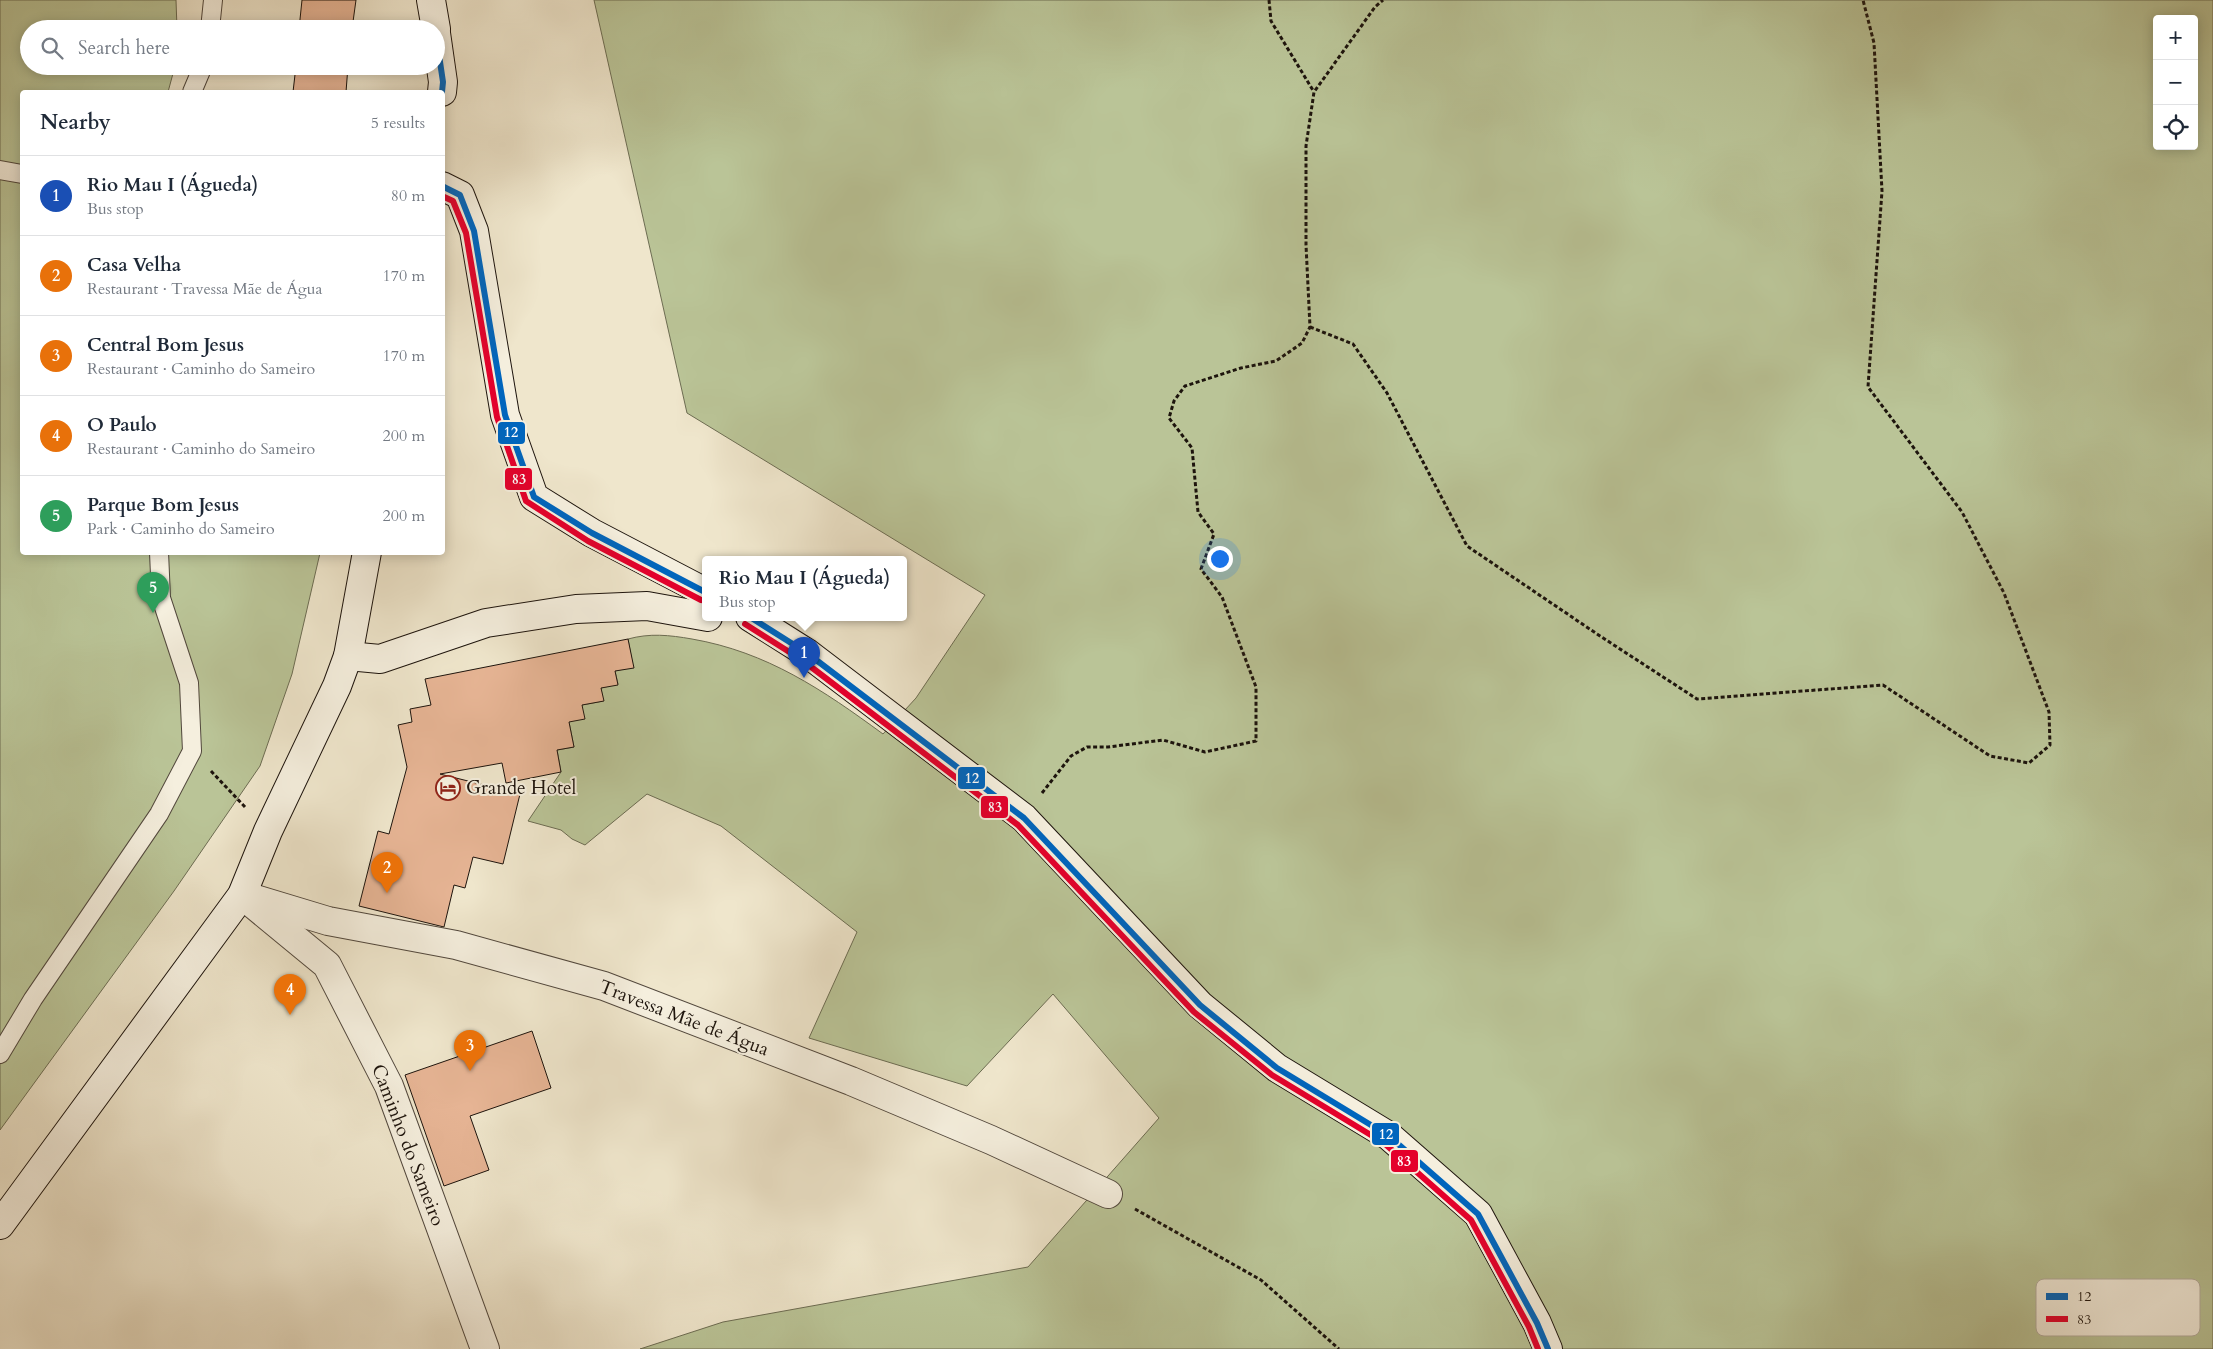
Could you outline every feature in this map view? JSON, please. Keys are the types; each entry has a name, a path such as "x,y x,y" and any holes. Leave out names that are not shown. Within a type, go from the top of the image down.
{"main road":[{"path":"431,0 434,20"},
{"path":"445,188 460,195 474,231 505,415 534,497 592,533 702,590"},
{"path":"0,1225 242,895 268,832 338,686 348,656 366,555"},
{"path":"348,656 380,659 486,623 576,609 647,606 702,616"},
{"path":"756,621 807,653 1024,818 1200,1005 1277,1068 1389,1136 1478,1214 1537,1323 1548,1349"},
{"name":"Travessa Mãe de Água","path":"242,895 328,921 456,945 604,986 851,1081 991,1140 1108,1194"},
{"name":"Caminho do Sameiro","path":"242,895 327,965 389,1086 484,1349"}],"lane":[{"path":"211,20 213,0"},
{"path":"193,90 199,75"},
{"path":"0,170 20,174"},
{"path":"0,1054 33,999 159,814 192,751 189,683 161,598 159,555"}],"path":[{"path":"1269,0 1271,21 1314,92"},
{"path":"1024,818 1071,756 1087,747 1108,747 1163,740 1205,752 1256,741 1256,687 1222,597 1201,570 1214,534 1198,512 1192,448 1169,418 1174,401 1185,386 1241,368 1276,361 1302,343 1310,327 1306,245 1306,146 1314,92 1375,7 1383,0"},
{"path":"1310,327 1353,344 1387,393 1467,546 1600,636 1698,699 1883,685 1990,756 2029,763 2050,745 2049,712 2004,593 1962,512 1868,387 1882,191 1874,43 1863,0"},
{"path":"192,751 268,832"},
{"path":"1108,1194 1262,1280 1339,1349"}],"green space":[{"path":"0,0 176,0 177,20 20,20 20,75 173,75 169,90 20,90 20,555 320,555 292,674 260,766 174,891 0,1130"},
{"path":"594,0 2213,0 2213,1349 640,1349 723,1322 1028,1267 1159,1118 1053,994 967,1086 809,1038 857,932 721,826 647,794 585,845 572,839 561,830 528,821 561,772 557,750 574,747 569,722 582,705 603,701 601,688 618,684 615,671 633,667 628,639 652,635 675,636 719,645 745,653 770,663 816,688 883,734 916,698 985,595 687,413"}],"building":[{"path":"302,0 356,0 353,20 300,20"},
{"path":"295,75 347,75 346,90 293,90"},
{"name":"Grande Hotel","path":"628,639 634,668 615,671 618,685 601,688 604,701 582,705 585,719 569,722 574,747 557,750 561,772 506,783 502,763 440,774 520,794 503,864 473,857 465,888 454,885 444,927 359,906 378,831 389,834 407,767 398,725 412,722 410,709 431,705 425,679"},
{"path":"532,1031 551,1088 470,1116 489,1170 444,1186 405,1075"}],"transit line":[{"name":"12","path":"442,75 442,90"},
{"name":"12","path":"445,188 460,195 474,231 505,415 534,497 592,533 702,590"},
{"name":"83","path":"445,197 453,201 466,233 497,417 526,501 588,541 701,600"},
{"name":"12","path":"756,621 807,653 1024,818 1200,1005 1277,1068 1389,1136 1478,1214 1537,1323 1548,1349"},
{"name":"83","path":"745,624 802,660 1018,825 1194,1012 1272,1075 1384,1143 1471,1220 1529,1327 1538,1349"}],"place":[{"name":"Parque Bom Jesus","path":"153,613"},
{"name":"Rio Mau I (Águeda)","path":"804,678"},
{"name":"Grande Hotel","path":"448,788"},
{"name":"Casa Velha","path":"387,893"},
{"name":"O Paulo","path":"290,1015"},
{"name":"Central Bom Jesus","path":"470,1071"}]}
